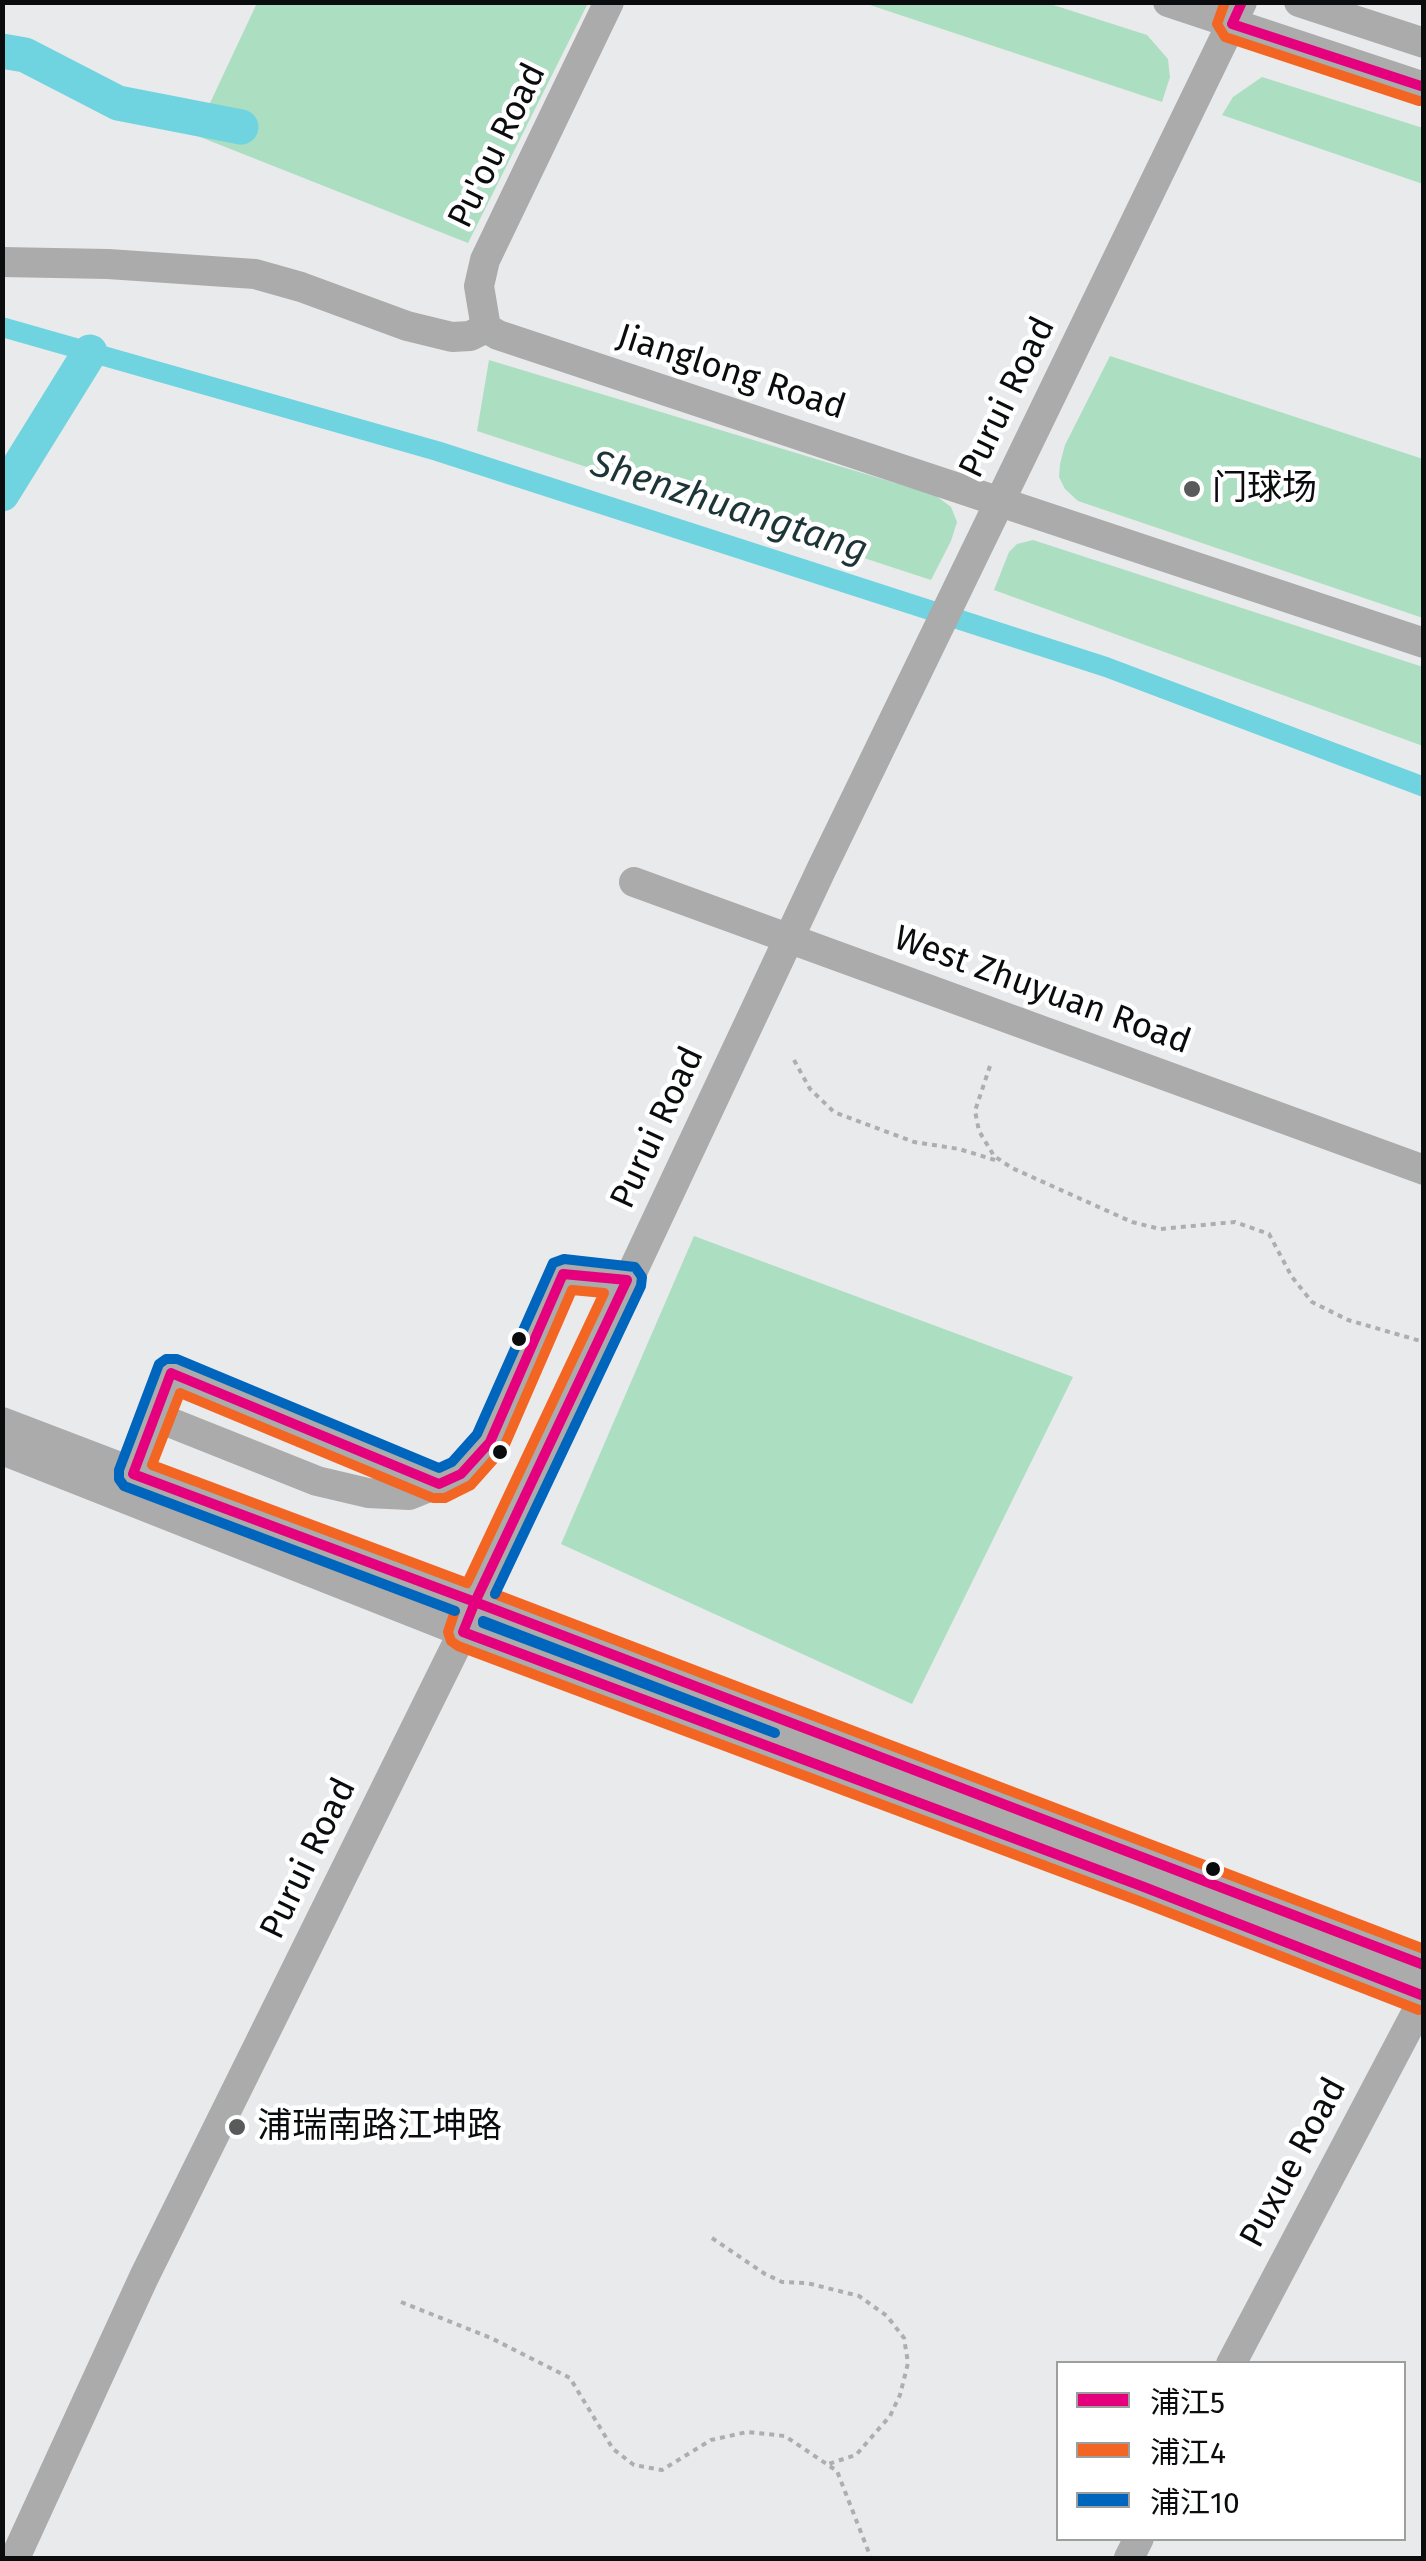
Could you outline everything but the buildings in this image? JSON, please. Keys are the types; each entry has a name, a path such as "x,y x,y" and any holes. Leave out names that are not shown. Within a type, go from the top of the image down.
{"street":[{"name":"Pu'ou Road","path":"486,328 480,286 485,260 609,2"},
{"path":"1168,2 1237,13 1424,87"},
{"path":"1298,2 1424,43"},
{"name":"Purui Road","path":"15,2558 221,2118 462,1632 789,938 1237,13"},
{"name":"Jianglong Road","path":"2,262 108,264 255,274 452,338 470,336 486,328 1424,643"},
{"name":"West Zhuyuan Road","path":"634,882 1424,1170"},
{"path":"154,1416 317,1481 368,1493 409,1495 462,1474 490,1442 564,1274 627,1280"},
{"path":"133,1474 170,1373 438,1484"},
{"path":"2,1422 1424,1965"},
{"path":"2,1450 462,1632 1144,1887 1424,1997"},
{"name":"Puxue Road","path":"1233,2361 1424,1997"}],"path":[{"path":"794,1060 810,1089 834,1112 872,1129 1002,1162 1132,1222 1160,1229 1234,1222 1268,1234 1292,1278 1312,1302 1348,1320 1424,1342"},
{"path":"990,1066 975,1111 979,1131 1002,1162"},
{"path":"712,2238 782,2282 808,2283 858,2296 887,2316 904,2338 908,2363 890,2416 856,2455 828,2464"},
{"path":"400,2302 491,2338 570,2378 614,2449 634,2465 662,2470 711,2440 747,2432 785,2436 837,2471 871,2558"}],"green space":[{"path":"257,2 588,3 468,243 195,135"},
{"path":"864,3 1047,3 1147,35 1168,59 1170,77 1162,102"},
{"path":"1262,77 1423,128 1423,184 1222,115 1233,97"},
{"path":"1110,356 1423,459 1423,618 1078,501 1059,477 1060,464 1065,445"},
{"path":"489,360 935,495 951,507 957,522 951,541 931,580 477,431"},
{"path":"1033,540 1423,667 1423,746 994,590 1009,552 1017,544"},
{"path":"694,1236 1073,1377 912,1704 561,1544"}],"waterway":[{"path":"2,51 25,55 118,103 241,127"},
{"name":"Shenzhuangtang","path":"2,327 437,451 1106,667 1424,787"},
{"path":"2,494 90,352"}],"transit line":[{"name":"浦江4","path":"1225,2 1217,24 1225,37 1419,101"},
{"name":"浦江5","path":"1242,2 1232,24 1424,87"},
{"name":"浦江10","path":"455,1611 124,1486 119,1470 159,1364 177,1359 439,1468 452,1462 477,1434 553,1263 564,1259 635,1267 642,1277 641,1286 495,1594"},
{"name":"浦江5","path":"563,1274 627,1280 475,1602 133,1474 171,1373 439,1484 461,1474 490,1442 563,1274"},
{"name":"浦江4","path":"572,1290 604,1293 467,1583 152,1465 180,1393 433,1498 445,1498 471,1485 503,1449 572,1290"},
{"name":"浦江4","path":"495,1594 1424,1949"},
{"name":"浦江5","path":"475,1602 1424,1965"},
{"name":"浦江5","path":"475,1602 463,1632 1424,1996"},
{"name":"浦江4","path":"455,1611 448,1632 458,1646 1419,2010"},
{"name":"浦江10","path":"483,1621 775,1733 483,1623 483,1621"}],"place":[{"name":"门球场","path":"1192,489"},
{"name":"浦瑞南路江坤路","path":"237,2127"}]}
